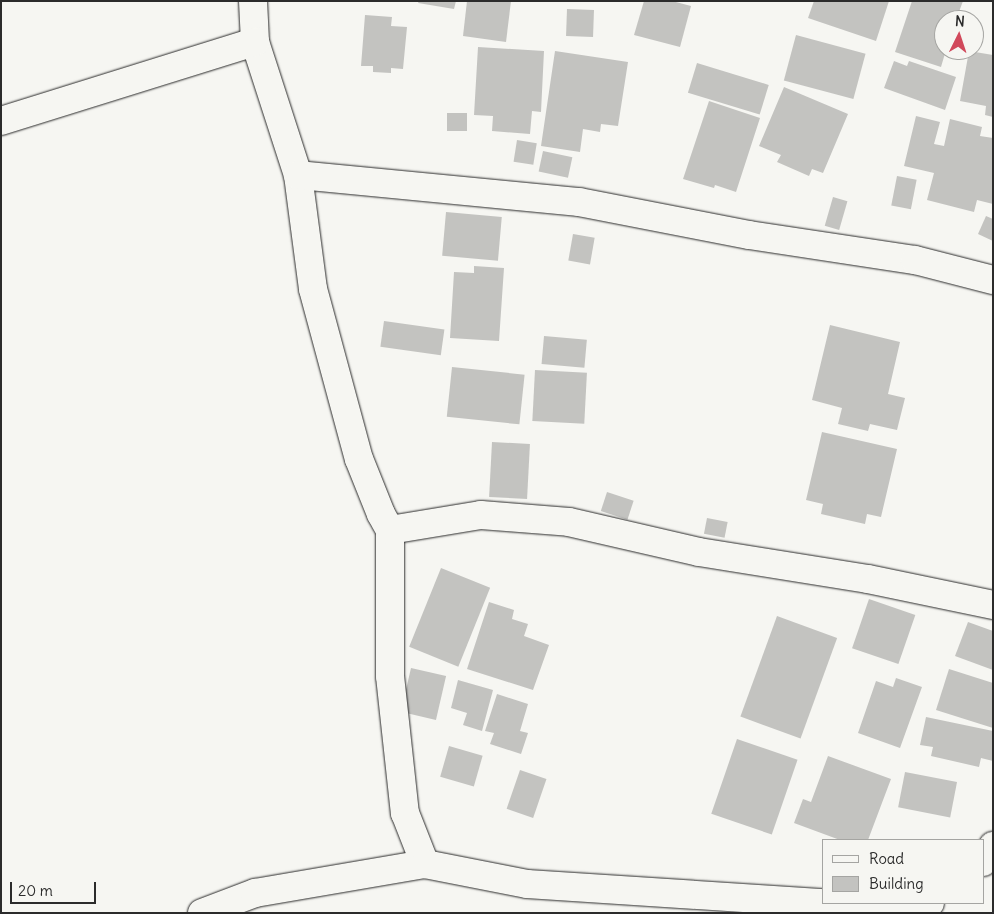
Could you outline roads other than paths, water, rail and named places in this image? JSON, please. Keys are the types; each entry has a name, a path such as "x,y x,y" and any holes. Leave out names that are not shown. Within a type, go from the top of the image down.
{"street":[{"path":"253,1 255,42 298,174 312,289 359,459 381,514 390,530 390,676 392,696 405,813 425,864"},
{"path":"1,121 255,42"},
{"path":"298,174 579,202 749,235 915,260 993,280"},
{"path":"390,530 481,515 569,522 699,552 868,579 993,605"},
{"path":"984,860 993,846"},
{"path":"202,913 255,893 425,864 527,884 822,903"},
{"path":"839,904 870,906 910,904"}]}
